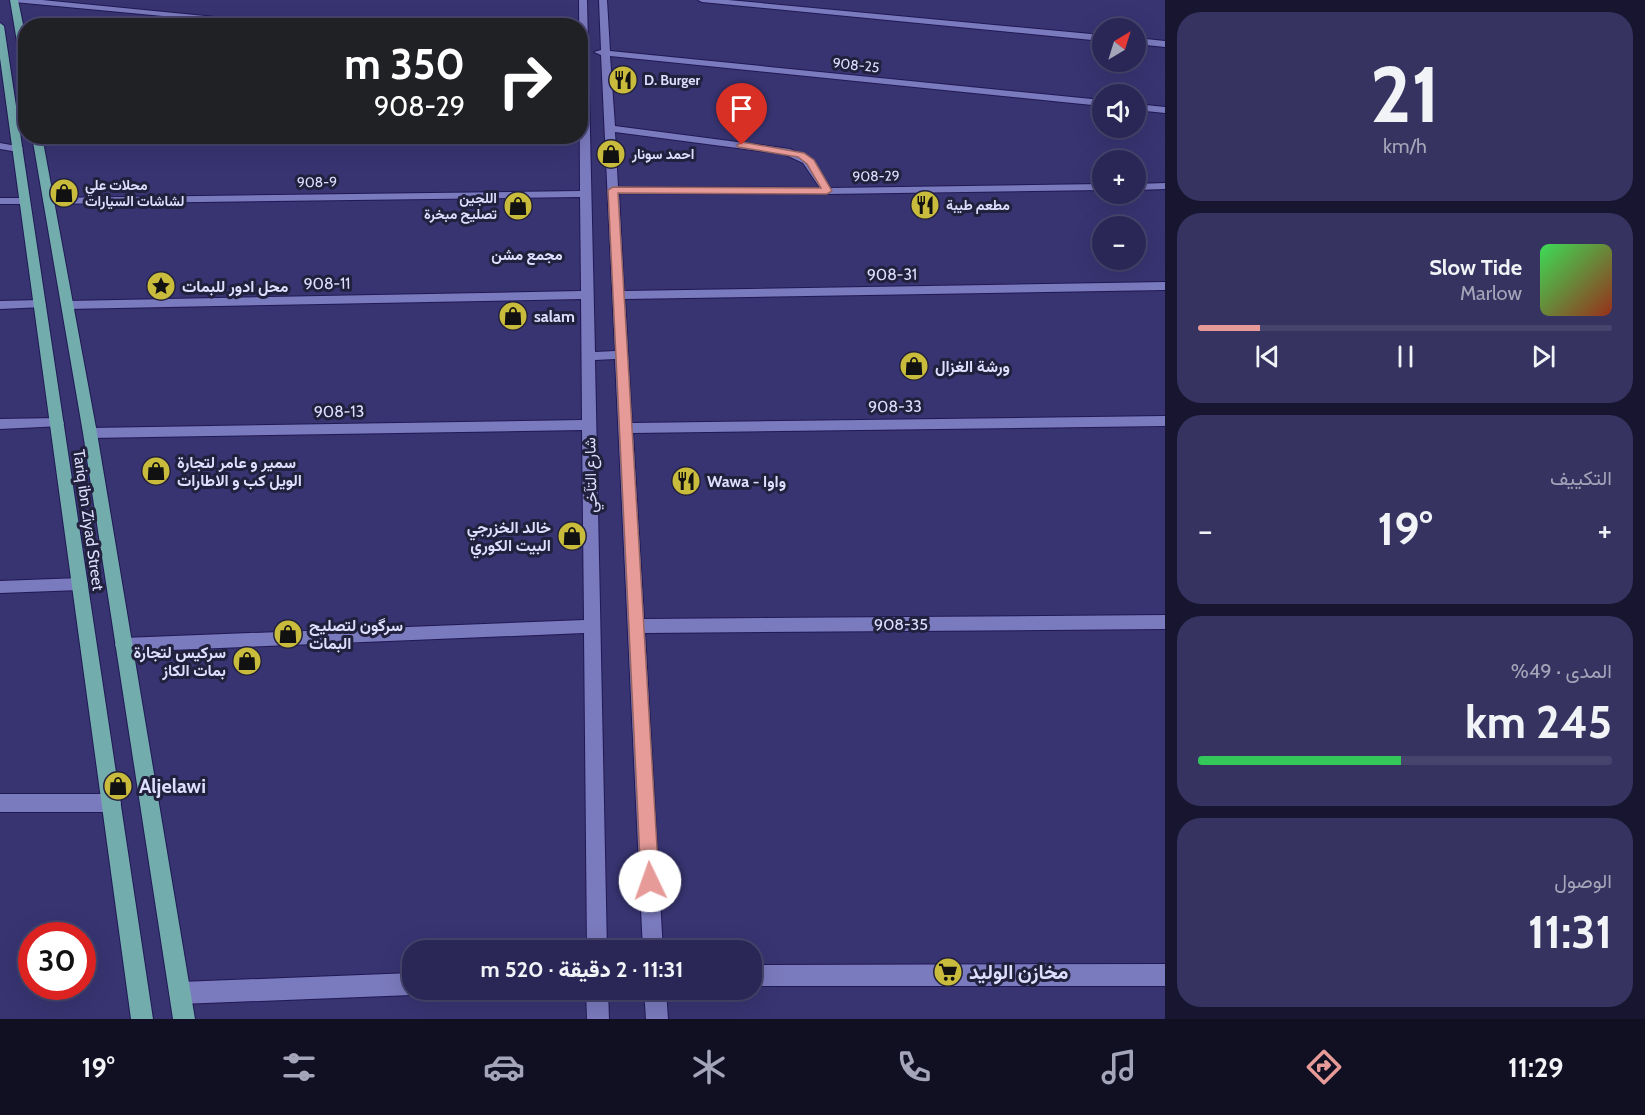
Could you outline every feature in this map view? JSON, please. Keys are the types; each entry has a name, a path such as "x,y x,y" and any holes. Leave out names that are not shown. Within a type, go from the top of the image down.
{"main road":[{"path":"14,0 18,22"},
{"name":"Tariq ibn Ziyad Street","path":"0,26 3,67 18,148 142,1019"},
{"name":"Tariq ibn Ziyad Street","path":"38,144 90,433 184,1019"}],"street":[{"path":"14,0 213,18"},
{"name":"شارع التآخي","path":"583,0 583,18"},
{"path":"603,0 652,940"},
{"path":"702,0 1092,37"},
{"path":"1146,42 1165,44"},
{"name":"908-25","path":"588,51 1092,102"},
{"path":"1146,108 1165,110"},
{"path":"610,128 786,151 801,155 810,162 827,191"},
{"name":"شارع التآخي","path":"584,144 597,940"},
{"path":"0,146 18,148"},
{"path":"1146,187 1165,186"},
{"name":"908-29","path":"613,190 827,191 1092,187"},
{"name":"908-9","path":"48,201 586,194"},
{"path":"0,201 25,201"},
{"name":"908-31","path":"619,295 1165,286"},
{"name":"908-11","path":"67,305 587,294"},
{"path":"0,304 40,304"},
{"path":"588,356 622,355"},
{"name":"908-33","path":"626,428 1165,421"},
{"path":"0,424 57,423"},
{"name":"908-13","path":"90,433 589,424"},
{"path":"0,587 80,584"},
{"name":"908-35","path":"636,626 1165,622"},
{"path":"123,645 592,626"},
{"path":"0,803 112,803"},
{"path":"762,976 1165,975"},
{"path":"180,993 402,984"},
{"path":"597,1000 598,1019"},
{"path":"656,1000 657,1019"}],"place":[{"name":"D. Burger","path":"623,80"},
{"name":"احمد سونار","path":"611,154"},
{"name":"محلات علي لشاشات السيارات","path":"64,193"},
{"name":"مطعم طيبة","path":"925,205"},
{"name":"اللجين تصليح مبخرة","path":"518,206"},
{"name":"محل ادور للبمات","path":"161,286"},
{"name":"salam","path":"513,316"},
{"name":"ورشة الغزال","path":"914,366"},
{"name":"سمير و عامر لتجارة الويل كب و الاطارات","path":"156,471"},
{"name":"Wawa - واوا","path":"686,481"},
{"name":"خالد الخزرجي البيت الكوري","path":"572,536"},
{"name":"سرگون لتصليح البمات","path":"288,634"},
{"name":"سركيس لتجارة بمات الكاز","path":"247,661"},
{"name":"Aljelawi","path":"118,786"},
{"name":"مخازن الوليد","path":"948,972"}],"district":[{"name":"مجمع مشن","path":"527,255"}],"route":[{"path":"650,881 613,190 827,191 810,162 801,155 742,145"}]}
